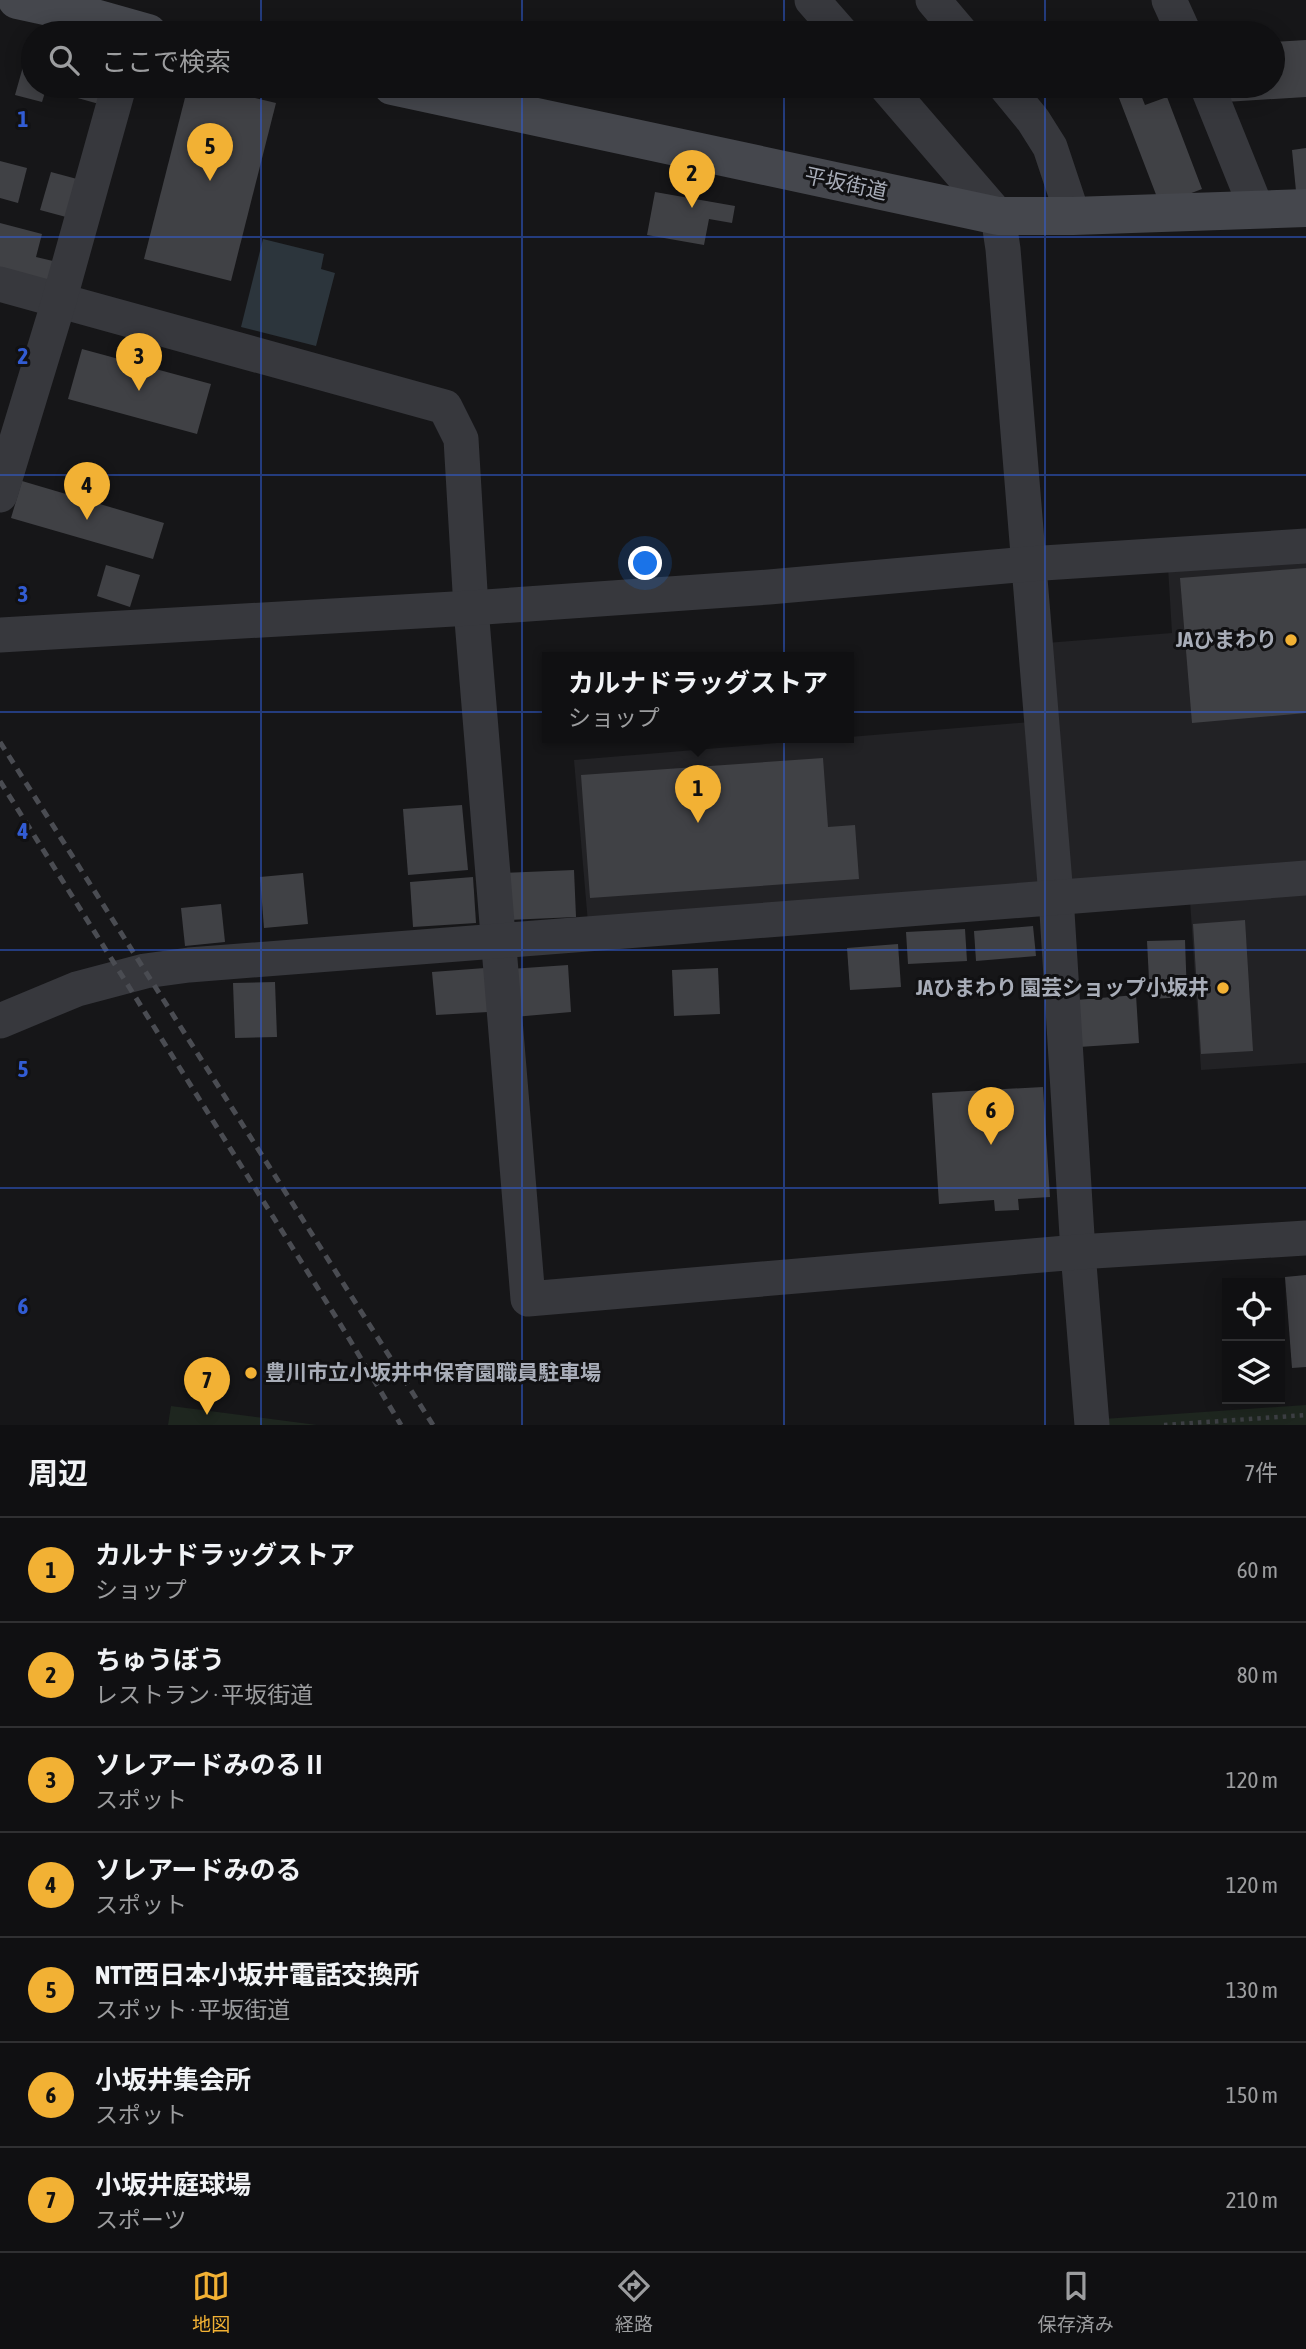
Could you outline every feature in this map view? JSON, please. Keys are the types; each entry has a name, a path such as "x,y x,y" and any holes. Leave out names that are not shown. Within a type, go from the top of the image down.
{"street":[{"path":"812,0 830,21"},
{"path":"933,0 951,21"},
{"path":"1169,0 1179,21"},
{"path":"26,1 103,21"},
{"path":"0,495 59,301 116,98"},
{"name":"平坂街道","path":"448,98 998,216 1306,208"},
{"path":"896,98 998,216 1003,249 1056,896 1078,1252 1092,1425"},
{"path":"1015,98 1050,147 1073,216"},
{"path":"1213,98 1256,210"},
{"path":"0,284 445,407 461,439 471,608 528,1299 1078,1252 1306,1238"},
{"path":"0,635 471,608 769,587 1028,564 1306,546"},
{"path":"0,1021 77,989 145,971 189,965 1306,878"}],"path":[{"path":"1164,1425 1306,1415"}],"shaded area":[{"path":"263,239 324,254 321,269 335,273 316,346 241,327"},
{"path":"1306,557 1306,868 1074,885 1065,876 1046,643 1172,633 1168,567"},
{"path":"1030,722 1044,885 588,923 574,760 778,743 854,743 854,737"},
{"path":"1306,893 1306,1063 1201,1070 1190,900"},
{"path":"1306,1405 1306,1425 1104,1425 1103,1419"},
{"path":"171,1406 317,1425 168,1425"}],"building":[{"path":"1306,40 1306,97 1225,102 1225,98 1285,98 1285,41"},
{"path":"21,74 21,97 15,95"},
{"path":"27,98 43,98 42,102"},
{"path":"78,98 101,98 99,104"},
{"path":"185,98 255,98 276,103 231,281 144,259"},
{"path":"1119,98 1142,98 1145,105 1167,98 1202,189 1160,205"},
{"path":"1306,148 1306,190 1296,191 1292,150"},
{"path":"0,161 27,168 18,203 0,198"},
{"path":"51,172 77,179 66,217 40,210"},
{"path":"655,192 735,206 732,223 709,219 704,245 647,235"},
{"path":"0,223 42,234 36,257 53,261 46,287 25,274 0,267"},
{"path":"82,349 211,384 197,434 68,399"},
{"path":"22,481 164,523 153,559 11,518"},
{"path":"106,565 140,575 130,607 97,596"},
{"path":"1306,568 1306,713 1192,723 1180,578"},
{"path":"823,758 828,827 855,825 859,879 590,898 581,775"},
{"path":"462,805 468,870 408,875 403,809"},
{"path":"574,870 576,917 507,920 504,873"},
{"path":"303,873 308,924 264,928 260,877"},
{"path":"473,877 476,923 413,927 410,882"},
{"path":"221,904 225,942 185,946 181,908"},
{"name":"JAひまわり 園芸ショップ小坂井","path":"1245,920 1253,1051 1201,1054 1193,924"},
{"path":"1033,926 1036,956 976,961 974,931"},
{"path":"965,929 967,961 908,964 906,932"},
{"path":"1185,940 1187,997 1150,999 1147,941"},
{"path":"898,944 901,987 850,990 847,948"},
{"path":"568,965 571,1012 514,1017 510,969"},
{"path":"485,968 488,1012 436,1015 432,972"},
{"path":"718,968 720,1014 674,1016 672,970"},
{"path":"275,982 277,1037 235,1038 233,983"},
{"path":"1136,995 1139,1043 1079,1047 1076,1000"},
{"path":"1043,1087 1050,1197 1018,1199 1019,1210 995,1211 994,1200 939,1204 932,1093"},
{"path":"1306,1275 1306,1367 1292,1368 1285,1277"}],"railway":[{"path":"0,742 433,1425"},
{"path":"0,781 401,1425"}],"place":[{"name":"NTT西日本小坂井電話交換所","path":"210,181"},
{"name":"ちゅうぼう","path":"692,208"},
{"name":"ソレアードみのるⅡ","path":"139,391"},
{"name":"ソレアードみのる","path":"87,520"},
{"name":"JAひまわり","path":"1291,640"},
{"name":"カルナドラッグストア","path":"698,823"},
{"name":"JAひまわり 園芸ショップ小坂井","path":"1223,988"},
{"name":"小坂井集会所","path":"991,1145"},
{"name":"豊川市立小坂井中保育園職員駐車場","path":"251,1373"},
{"name":"小坂井庭球場","path":"207,1415"}]}
